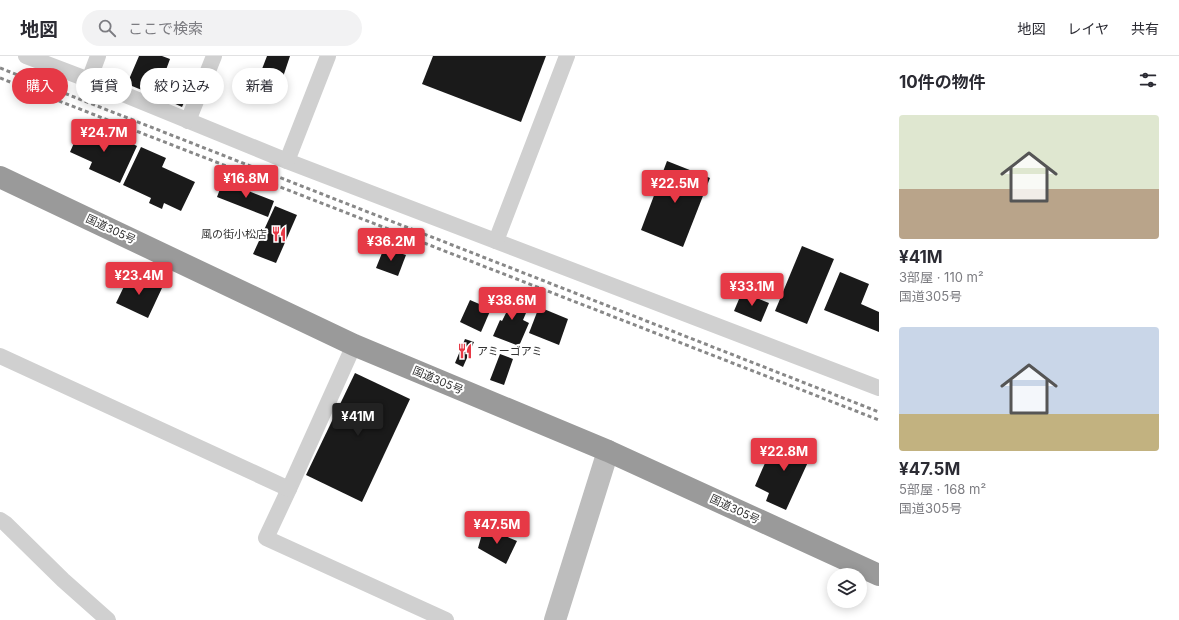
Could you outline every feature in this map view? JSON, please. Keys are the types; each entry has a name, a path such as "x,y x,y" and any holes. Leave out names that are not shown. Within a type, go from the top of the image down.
{"highway":[{"name":"国道305号","path":"0,177 354,344 608,451 879,575"}],"street":[{"path":"26,56 76,75"},
{"path":"94,68 98,56"},
{"path":"188,121 214,56"},
{"path":"287,161 328,56"},
{"path":"496,241 567,56"},
{"path":"132,98 287,161 879,388"},
{"path":"354,344 266,538 446,620"},
{"path":"0,356 289,489"},
{"path":"555,620 608,451"},
{"path":"0,520 63,580 108,620"}],"building":[{"path":"139,56 162,56 170,59 167,68 140,68 140,89 132,86 132,72"},
{"path":"267,56 290,56 286,68 262,68"},
{"path":"433,56 546,56 521,122 422,84"},
{"path":"175,104 183,104 182,107"},
{"path":"82,125 115,140 117,136 137,146 120,183 89,169 92,162 70,152"},
{"path":"141,147 166,158 162,167 195,182 181,211 164,203 162,209 149,203 151,198 123,185"},
{"path":"667,161 710,178 683,247 641,230"},
{"path":"223,181 274,201 268,217 217,197"},
{"path":"275,206 297,215 276,263 253,254"},
{"path":"802,246 834,259 807,324 775,311"},
{"path":"384,248 406,255 398,276 376,268"},
{"path":"840,272 869,284 861,304 879,312 879,332 824,310"},
{"path":"130,274 162,288 148,318 116,303"},
{"path":"742,292 769,303 761,322 734,311"},
{"path":"504,293 524,302 520,310 526,313 523,320 529,323 519,346 493,336 500,320 502,321 508,309 499,305"},
{"path":"470,300 491,309 481,332 460,322"},
{"path":"539,307 568,319 559,345 529,333"},
{"path":"465,339 474,342 463,367 455,363"},
{"path":"500,354 513,359 504,385 490,380"},
{"path":"355,373 410,399 362,502 306,475"},
{"path":"802,438 811,442 809,447 814,449 786,510 766,501 769,493 755,486 775,440 797,450"},
{"path":"484,527 517,541 506,564 478,548"}],"railway":[{"path":"0,68 879,412"},
{"path":"0,78 879,420"}],"place":[{"name":"風の街小松店","path":"279,234"},
{"name":"アミーゴアミ","path":"465,351"}]}
